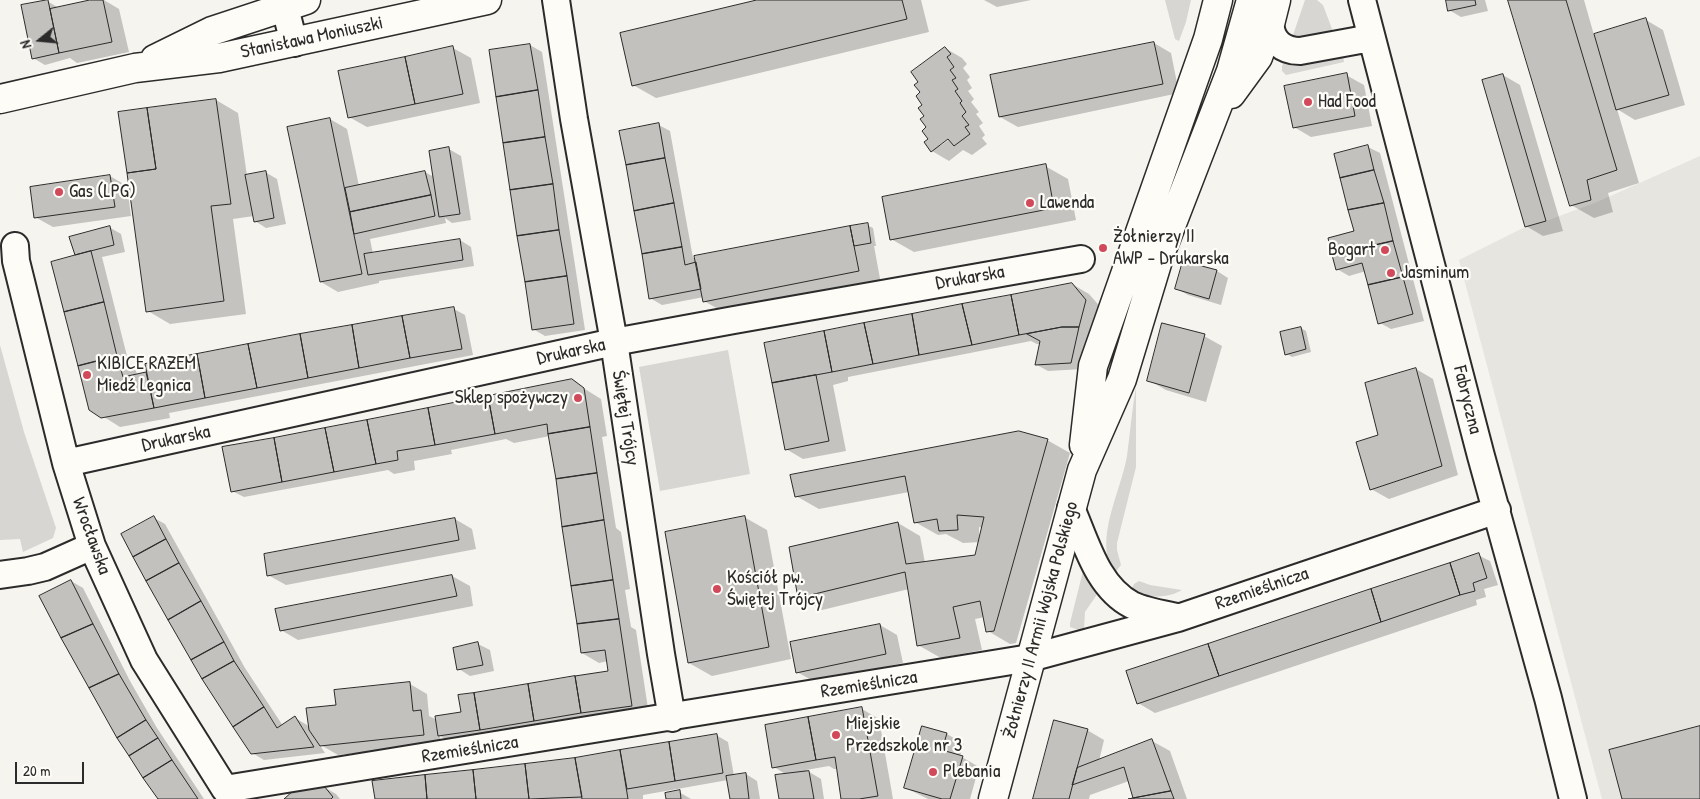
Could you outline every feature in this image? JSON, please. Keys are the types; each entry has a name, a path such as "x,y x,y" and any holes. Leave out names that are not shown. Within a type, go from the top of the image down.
{"street":[{"name":"Stanisława Moniuszki","path":"0,99 135,68 219,58 294,43 487,0"},
{"name":"Świętej Trójcy","path":"556,0 574,119 614,342 672,718"},
{"name":"Żołnierzy II Armii Wojska Polskiego","path":"1082,470 1093,366 1208,39 1218,0"},
{"name":"Żołnierzy II Armii Wojska Polskiego","path":"993,799 1082,470 1122,379 1159,257 1231,71 1251,0"},
{"name":"Fabryczna","path":"1362,0 1548,698 1573,799"},
{"name":"Stanisława Moniuszki","path":"135,68 212,31 291,2"},
{"path":"291,2 294,43"},
{"path":"1215,115 1258,57 1273,12"},
{"path":"1273,12 1271,32 1275,40 1281,46 1293,51 1300,52 1371,38"},
{"name":"Wrocławska","path":"15,246 20,279 66,463 92,546 144,660 229,794"},
{"name":"Drukarska","path":"66,463 614,342 1081,259"},
{"path":"1071,508 1095,564 1106,584 1114,593 1133,606 1178,618"},
{"name":"Rzemieślnicza","path":"229,794 1030,658 1178,618 1497,510"},
{"path":"0,575 44,567 92,546"}],"shaded area":[{"path":"1165,0 1191,0 1179,41 1175,39"},
{"path":"1305,0 1317,0 1323,5 1335,37 1299,38 1293,35"},
{"path":"1343,55 1344,62 1286,75 1282,71 1282,66 1286,59"},
{"path":"1700,156 1700,799 1602,799 1459,260 1525,227 1597,202"},
{"path":"0,345 24,432 56,528 53,538 23,552 20,539 0,540"},
{"path":"728,350 750,474 660,491 639,367"},
{"path":"1136,387 1136,467 1117,543 1121,565 1114,574 1108,560 1106,546 1107,531 1127,456"},
{"path":"1084,567 1100,590 1085,612 1084,630 1079,630 1070,627 1070,623"},
{"path":"1139,581 1150,585 1182,590 1163,596 1144,595 1131,590 1134,584"}],"building":[{"path":"48,0 59,53 32,59 21,5"},
{"path":"90,0 103,0 112,42 59,53 50,9"},
{"path":"757,0 902,0 907,19 632,86 620,33"},
{"path":"1446,0 1475,0 1476,5 1448,11"},
{"path":"1508,0 1566,0 1617,170 1587,180 1591,200 1570,206"},
{"path":"1646,18 1669,95 1616,110 1594,34"},
{"path":"1154,42 1163,84 999,117 990,75"},
{"path":"530,44 538,90 496,97 489,50"},
{"path":"453,46 463,94 415,104 405,57"},
{"path":"945,47 951,54 947,57 954,67 950,70 956,78 952,80 958,89 955,91 962,101 960,103 966,112 962,116 969,125 965,127 970,134 954,146 948,139 931,152 924,142 928,139 922,131 926,127 920,119 924,116 918,108 922,105 916,96 920,92 914,85 918,82 911,72"},
{"path":"405,57 415,104 348,118 338,71"},
{"path":"1347,73 1355,116 1293,128 1284,86"},
{"path":"1503,74 1546,221 1525,227 1482,80"},
{"path":"538,90 545,137 503,143 496,97"},
{"path":"216,99 231,204 211,206 224,301 146,312 127,173 156,169 147,108"},
{"path":"147,108 156,169 127,173 118,112"},
{"path":"330,118 362,274 320,282 287,127"},
{"path":"659,123 665,158 626,165 619,131"},
{"path":"545,137 553,184 510,190 503,143"},
{"path":"1368,145 1374,170 1340,178 1334,154"},
{"path":"449,147 460,214 439,217 429,151"},
{"path":"665,158 674,203 634,211 626,165"},
{"path":"1046,164 1054,208 890,240 882,197"},
{"path":"1374,170 1384,203 1348,210 1340,178"},
{"path":"266,171 274,218 254,222 245,175"},
{"path":"425,171 431,195 350,212 345,188"},
{"path":"110,175 115,207 34,218 30,187"},
{"path":"553,184 559,230 517,236 510,190"},
{"path":"431,195 435,216 354,234 350,212"},
{"path":"674,203 682,247 642,254 634,211"},
{"path":"1384,203 1393,241 1332,255 1328,238 1354,231 1348,210"},
{"path":"868,223 871,243 854,246 850,226"},
{"path":"110,226 114,245 75,255 69,237"},
{"path":"850,226 859,271 703,302 694,256"},
{"path":"559,230 567,276 525,282 517,236"},
{"path":"460,239 463,260 368,275 364,254"},
{"path":"1393,241 1403,277 1368,285 1362,263 1336,270 1332,255"},
{"path":"682,247 685,265 696,262 701,289 649,299 642,254"},
{"path":"91,251 104,302 64,312 51,262"},
{"path":"1183,261 1217,270 1209,299 1175,289"},
{"path":"567,276 574,324 532,330 525,282"},
{"path":"1403,277 1413,314 1378,324 1368,285"},
{"path":"1072,283 1086,300 1079,327 1062,327 1019,335 1011,295"},
{"path":"1011,295 1019,335 972,345 962,304"},
{"path":"104,302 117,356 78,366 64,312"},
{"path":"962,304 972,345 919,355 912,314"},
{"path":"454,307 462,349 410,358 402,316"},
{"path":"912,314 919,355 873,364 864,323"},
{"path":"402,316 410,358 359,368 352,325"},
{"path":"864,323 873,364 832,372 824,331"},
{"path":"1162,323 1205,334 1189,393 1147,381"},
{"path":"352,325 359,368 308,378 300,334"},
{"path":"1062,327 1079,327 1071,363 1035,365 1040,341 1027,334"},
{"path":"1301,327 1306,349 1285,355 1280,332"},
{"path":"824,331 832,372 772,383 764,343"},
{"path":"300,334 308,378 257,388 248,344"},
{"path":"248,344 257,388 205,398 197,354"},
{"path":"197,354 205,398 154,408 145,364"},
{"path":"117,356 123,377 146,372 154,408 101,418 89,410 78,366"},
{"path":"1416,368 1442,466 1370,490 1356,442 1378,435 1365,383"},
{"path":"816,375 829,441 785,450 772,383"},
{"path":"572,379 584,388 590,427 548,434 547,424 495,434 488,396"},
{"path":"488,396 495,434 435,445 428,408"},
{"path":"428,408 435,445 397,451 398,460 376,464 367,420"},
{"path":"367,420 376,464 334,472 325,428"},
{"path":"590,427 597,473 556,479 548,434"},
{"path":"325,428 334,472 282,482 274,438"},
{"path":"1019,431 1048,439 994,631 986,632 980,601 953,607 960,638 917,646 905,572 798,598 789,547 898,522 906,564 975,555 984,517 957,515 958,530 939,531 937,519 914,523 905,476 795,497 790,475"},
{"path":"274,438 282,482 231,492 222,447"},
{"path":"597,473 604,520 562,527 556,479"},
{"path":"154,516 166,539 133,557 121,534"},
{"name":"Kościół pw. Świętej Trójcy","path":"745,516 769,647 688,663 665,532"},
{"path":"455,518 459,540 267,576 264,554"},
{"path":"604,520 613,580 571,586 562,527"},
{"path":"166,539 179,563 146,581 133,557"},
{"path":"1479,553 1487,578 1473,583 1475,591 1460,595 1450,563"},
{"path":"179,563 201,601 168,620 146,581"},
{"path":"1450,563 1460,595 1381,622 1371,589"},
{"path":"452,575 457,596 280,631 275,609"},
{"path":"71,580 93,624 61,638 39,596"},
{"path":"613,580 619,619 577,624 571,586"},
{"path":"1371,589 1381,622 1219,676 1208,644"},
{"path":"201,601 224,642 191,660 168,620"},
{"path":"619,619 632,706 581,713 575,676 608,671 605,650 581,653 577,624"},
{"path":"93,624 119,674 89,688 61,638"},
{"path":"880,624 886,654 796,673 790,642"},
{"path":"224,642 234,661 202,679 191,660"},
{"path":"478,642 483,665 457,670 453,648"},
{"path":"1208,644 1219,676 1137,704 1126,671"},
{"path":"234,661 264,707 233,727 202,679"},
{"path":"119,674 146,720 117,738 89,688"},
{"path":"575,676 581,713 534,721 528,684"},
{"path":"410,682 413,711 421,710 424,735 320,746 309,730 306,708 336,705 334,690"},
{"path":"528,684 534,721 480,730 474,693"},
{"path":"474,693 480,730 438,736 435,716 461,712 458,695"},
{"path":"264,707 277,728 295,716 314,747 251,754 233,727"},
{"path":"862,707 878,796 841,799 835,757 816,760 808,717"},
{"path":"808,717 816,760 772,768 765,725"},
{"path":"146,720 158,738 129,756 117,738"},
{"path":"1054,720 1088,729 1069,799 1033,799"},
{"name":"Plebania","path":"922,726 947,733 942,750 963,756 950,799 942,799 904,788"},
{"path":"1700,726 1700,799 1622,799 1609,750"},
{"path":"717,734 723,773 675,781 669,742"},
{"path":"158,738 172,760 143,778 129,756"},
{"path":"1152,739 1171,791 1133,798 1124,767 1072,785 1077,768"},
{"path":"669,742 675,781 627,789 620,750"},
{"path":"620,750 628,799 582,799 575,758"},
{"path":"575,758 582,797 529,799 525,764"},
{"path":"172,760 198,799 158,799 143,778"},
{"path":"525,764 529,799 476,799 473,770"},
{"path":"473,770 476,799 427,799 425,775"},
{"path":"809,771 814,799 779,799 775,775"},
{"path":"746,773 749,799 730,799 726,776"},
{"path":"425,775 427,799 375,799 372,781"},
{"path":"324,786 333,797 331,799 284,799 294,790"},
{"path":"680,790 681,799 666,799 665,793"},
{"path":"1171,791 1174,799 1128,799 1133,798"}],"place":[{"name":"Had Food","path":"1308,102"},
{"name":"Gas (LPG)","path":"59,192"},
{"name":"Lawenda","path":"1030,203"},
{"name":"Żołnierzy II AWP - Drukarska","path":"1103,248"},
{"name":"Bogart","path":"1385,250"},
{"name":"Jasminum","path":"1391,273"},
{"name":"KIBICE RAZEM Miedź Legnica","path":"87,375"},
{"name":"Sklep spożywczy","path":"578,398"},
{"name":"Kościół pw. Świętej Trójcy","path":"717,589"},
{"name":"Miejskie Przedszkole nr 3","path":"836,735"},
{"name":"Plebania","path":"933,772"}]}
